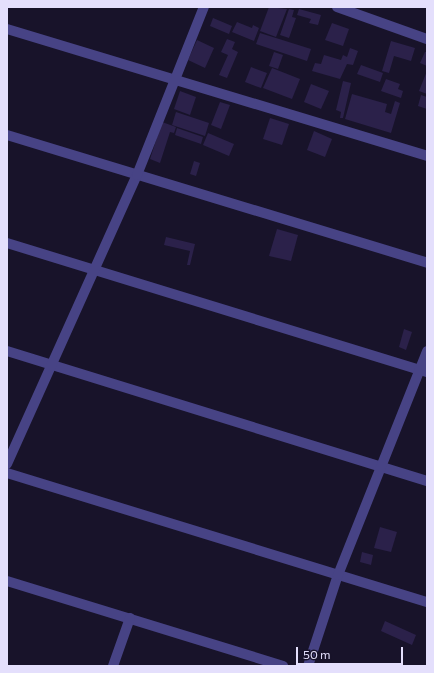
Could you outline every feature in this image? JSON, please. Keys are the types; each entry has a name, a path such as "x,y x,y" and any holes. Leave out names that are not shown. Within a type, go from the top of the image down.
{"street":[{"path":"7,464 137,175 204,7"},
{"path":"337,7 427,39"},
{"path":"7,29 427,156"},
{"path":"7,135 427,263"},
{"path":"7,243 423,370"},
{"path":"7,351 427,481"},
{"path":"308,666 338,575 380,466 423,370 427,351"},
{"path":"7,473 427,602"},
{"path":"7,580 283,666"},
{"path":"113,666 130,618"}],"building":[{"path":"269,7 287,9 276,37 260,31"},
{"path":"289,9 294,10 292,17 296,18 289,38 280,35"},
{"path":"299,9 321,15 318,25 309,23 311,19 297,15"},
{"path":"213,18 232,26 229,34 210,26"},
{"path":"237,22 252,28 253,25 259,28 254,41 232,32"},
{"path":"332,23 349,29 343,46 325,40"},
{"path":"260,33 311,49 307,61 256,44"},
{"path":"227,39 235,42 232,49 238,52 227,78 219,75 228,55 221,52"},
{"path":"197,40 214,48 205,68 188,60"},
{"path":"391,41 415,48 411,61 394,56 389,73 382,71"},
{"path":"350,48 358,51 353,65 347,64 340,79 312,71 315,63 321,64 324,55 341,60 343,55 347,57"},
{"path":"274,52 283,55 278,69 269,66"},
{"path":"425,52 427,52 427,66 420,63"},
{"path":"361,65 383,73 380,82 357,74"},
{"path":"251,67 267,73 261,88 245,82"},
{"path":"272,68 300,79 292,99 263,88"},
{"path":"427,71 427,94 419,91"},
{"path":"386,79 400,84 398,89 403,91 401,98 381,91"},
{"path":"343,81 351,83 343,118 340,118 341,112 336,110"},
{"path":"311,84 329,91 321,109 304,102"},
{"path":"180,91 196,97 190,115 174,109"},
{"path":"352,94 387,104 385,112 391,114 395,101 400,103 391,133 345,119"},
{"path":"421,95 427,97 427,109 418,106"},
{"path":"220,102 230,105 221,129 211,125"},
{"path":"176,112 209,123 205,136 172,125"},
{"path":"270,118 289,124 282,145 263,139"},
{"path":"162,122 176,127 174,133 170,132 160,163 150,159"},
{"path":"177,128 203,137 201,144 175,135"},
{"path":"314,131 332,139 325,157 307,150"},
{"path":"208,133 234,144 229,156 203,145"},
{"path":"194,161 200,163 196,176 190,174"},
{"path":"277,229 298,235 291,261 269,256"},
{"path":"166,237 195,244 190,265 187,265 190,251 164,245"},
{"path":"404,329 412,332 406,350 399,347"},
{"path":"380,527 397,532 391,552 374,548"},
{"path":"362,552 373,555 371,565 360,562"},
{"path":"385,621 416,635 412,645 381,631"}]}
